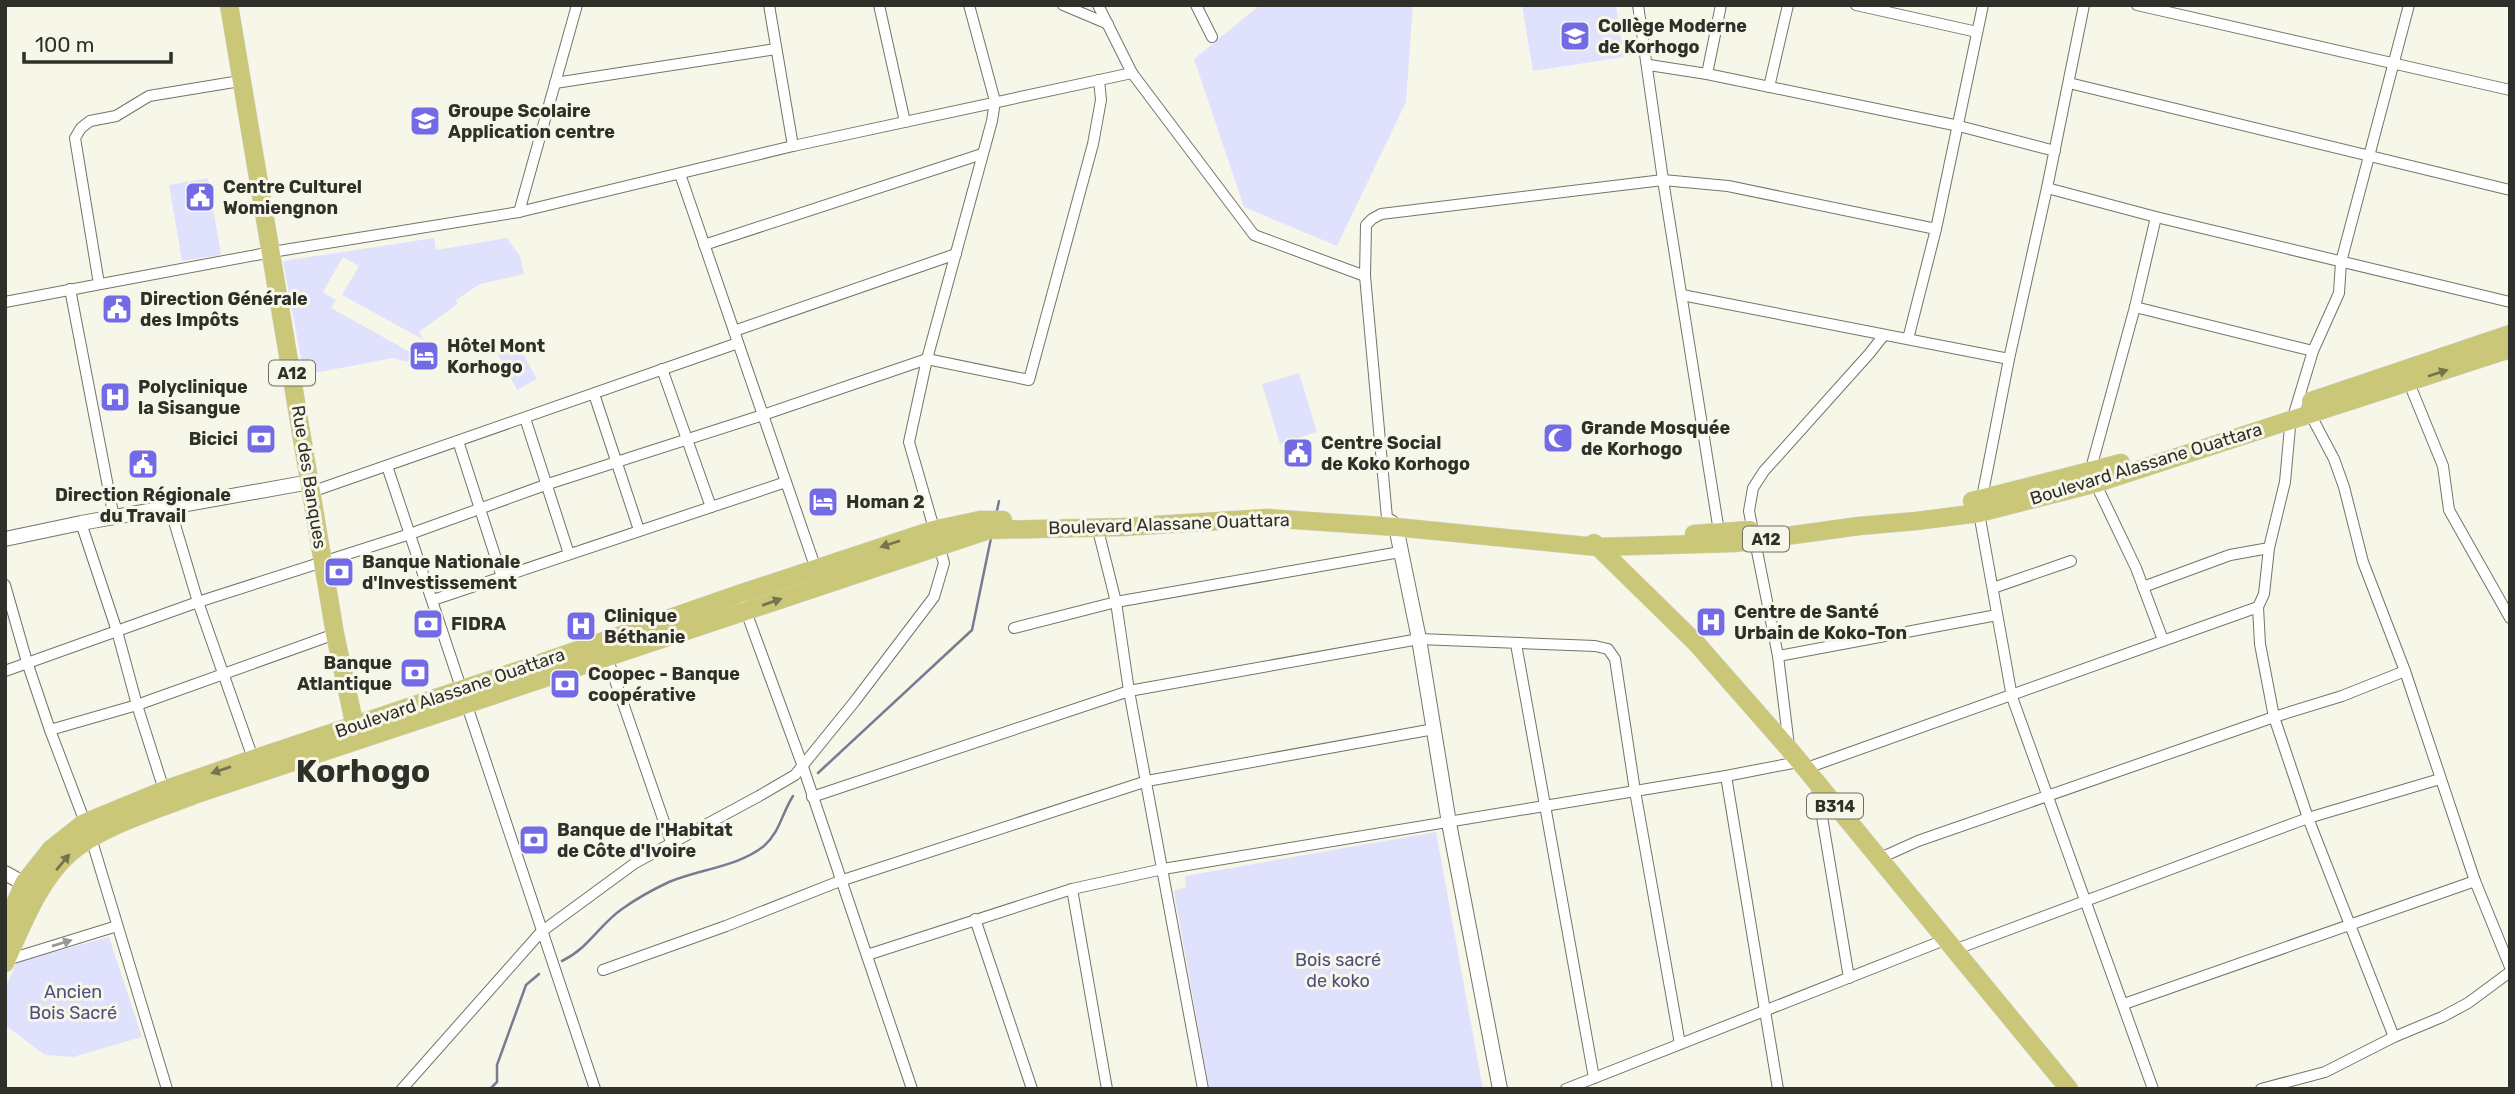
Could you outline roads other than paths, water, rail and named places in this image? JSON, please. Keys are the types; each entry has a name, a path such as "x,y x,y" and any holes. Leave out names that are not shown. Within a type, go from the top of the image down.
{"main road":[{"name":"Rue des Banques","path":"229,5 335,634 357,733"},
{"name":"Boulevard Alassane Ouattara","path":"2405,376 2510,334"},
{"name":"Boulevard Alassane Ouattara","path":"605,649 739,593 818,576 936,538 979,520 999,525 1267,519 1391,522 1592,541 1754,535 1980,506 2093,478 2300,406 2510,349"},
{"name":"Boulevard Alassane Ouattara","path":"936,538 989,530 999,525"},
{"name":"B314","path":"1592,541 1697,644 1802,766 2069,1089"},
{"name":"Boulevard Alassane Ouattara","path":"8,952 32,887 51,849 87,831 174,792 605,649 745,611 818,576"},
{"name":"Boulevard Alassane Ouattara","path":"5,927 32,887"}],"street":[{"path":"519,212 577,5"},
{"path":"769,5 793,146"},
{"path":"879,5 905,122"},
{"path":"402,1089 541,932 635,863 794,775 855,701 934,597 944,563 909,442 927,359 992,121 995,101 969,5"},
{"path":"1063,5 1108,24"},
{"path":"1098,5 1132,73 1254,235 1365,276"},
{"path":"1196,5 1212,37"},
{"path":"1639,5 1663,180 1720,538"},
{"path":"1707,74 1721,5"},
{"path":"1769,87 1788,5"},
{"path":"1856,5 1885,8 1977,32"},
{"path":"1908,339 1936,229 1983,5"},
{"path":"2084,5 1980,506 2011,697 2153,1089"},
{"path":"2137,5 2510,90"},
{"path":"2394,1037 2308,818 2274,717 2260,644 2259,607 2264,594 2269,548 2313,351 2339,293 2341,262 2409,5"},
{"path":"555,83 776,49"},
{"path":"1649,65 1707,74 1959,126 2055,152"},
{"path":"5,302 272,252 519,212 793,146 1132,73"},
{"path":"5,671 198,602 411,534 548,484 927,359 1029,380 1093,144 1101,100 1099,80"},
{"path":"99,284 75,138 81,128 90,121 116,117 149,96 240,81"},
{"path":"2069,83 2510,190"},
{"path":"705,244 982,154"},
{"path":"680,174 818,576"},
{"path":"1500,1089 1449,823 1419,639 1391,522 1365,276 1366,225 1381,214 1663,180 1728,186 1936,229"},
{"path":"2048,188 2156,217 2510,302"},
{"path":"2156,217 2093,478 2143,587 2163,640"},
{"path":"734,331 956,254"},
{"path":"70,289 114,518"},
{"path":"1682,295 2009,359"},
{"path":"2135,307 2313,351"},
{"path":"1849,978 1749,511 1754,488 1764,471 1884,335"},
{"path":"5,539 81,523 310,487 387,466 738,343"},
{"path":"662,369 711,507"},
{"path":"2405,376 2443,466 2449,510 2510,618"},
{"path":"594,394 639,530"},
{"path":"2262,1089 2325,1072 2394,1037 2442,1017 2468,1003 2510,969 2475,881 2405,671 2363,562 2334,459 2300,406"},
{"path":"525,418 569,554"},
{"path":"458,441 502,577"},
{"path":"387,466 595,1089"},
{"path":"433,600 786,482"},
{"path":"170,508 198,602 256,767"},
{"path":"81,523 117,631 137,705 174,792"},
{"path":"1094,523 1116,602 1129,691 1203,1089"},
{"path":"2143,587 2230,555 2269,548"},
{"path":"1014,628 1116,602 1400,552"},
{"path":"1993,588 2071,561"},
{"path":"5,585 27,662 87,831 167,1089"},
{"path":"739,593 802,764 912,1089"},
{"path":"867,955 1072,890 1163,869 1802,766 2011,697 2259,607"},
{"path":"1778,656 1997,615"},
{"path":"50,730 137,705 335,634"},
{"path":"811,797 1129,691 1419,639 1595,646 1608,649 1615,659 1635,791 1680,1044"},
{"path":"1516,644 1594,1078"},
{"path":"605,649 671,842"},
{"path":"1878,859 1918,841 2274,717 2342,696 2405,671"},
{"path":"603,970 840,881 1147,781 1434,730"},
{"path":"1727,776 1778,1089"},
{"path":"1566,1089 1849,978 2084,902 2308,818 2440,779"},
{"path":"5,873 32,887"},
{"path":"2124,1004 2475,881"},
{"path":"1072,890 1107,1089"},
{"path":"975,919 1032,1089"},
{"path":"8,952 117,926"}],"waterway":[{"path":"996,515 999,501"},
{"path":"818,773 972,630 991,538"},
{"path":"562,961 580,950 614,915 645,894 669,882 742,859 764,846 774,835 793,796"},
{"path":"490,1089 497,1082 497,1065 526,985 539,974"}],"place":[{"name":"Collège Moderne de Korhogo","path":"1575,36"},
{"name":"Groupe Scolaire Application centre","path":"425,121"},
{"name":"Centre Culturel Womiengnon","path":"200,197"},
{"name":"Direction Générale des Impôts","path":"117,309"},
{"name":"Hôtel Mont Korhogo","path":"424,356"},
{"name":"Polyclinique la Sisangue","path":"115,397"},
{"name":"Grande Mosquée de Korhogo","path":"1558,438"},
{"name":"Bicici","path":"261,439"},
{"name":"Centre Social de Koko Korhogo","path":"1298,453"},
{"name":"Direction Régionale du Travail","path":"143,464"},
{"name":"Homan 2","path":"823,502"},
{"name":"Banque Nationale d'Investissement","path":"339,572"},
{"name":"Centre de Santé Urbain de Koko-Ton","path":"1711,622"},
{"name":"FIDRA","path":"428,624"},
{"name":"Clinique Béthanie","path":"581,626"},
{"name":"Banque Atlantique","path":"415,673"},
{"name":"Coopec - Banque coopérative","path":"565,684"},
{"name":"Banque de l'Habitat de Côte d'Ivoire","path":"534,840"}],"district":[{"name":"Korhogo","path":"363,771"}],"park label":[{"name":"Bois sacré de koko","path":"1338,970"},
{"name":"Ancien Bois Sacré","path":"73,1002"}]}
